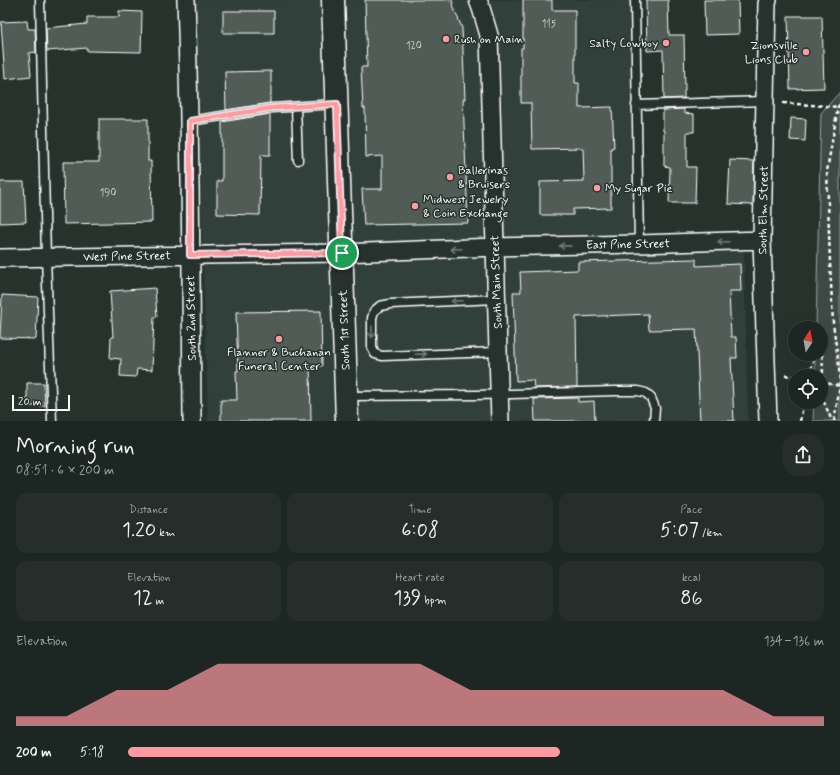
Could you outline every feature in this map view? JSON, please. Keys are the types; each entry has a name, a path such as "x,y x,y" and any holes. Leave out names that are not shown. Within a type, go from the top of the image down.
{"main road":[{"name":"South 1st Street","path":"333,0 347,421"}],"street":[{"name":"South 2nd Street","path":"186,0 190,121 192,421"},
{"name":"South Main Street","path":"478,0 489,35 500,421"},
{"name":"South Elm Street","path":"768,0 771,102 762,240 768,421"},
{"name":"East Pine Street","path":"495,247 762,240"},
{"name":"West Pine Street","path":"0,258 342,253 495,247"}],"lane":[{"path":"40,0 46,257 52,421"},
{"path":"634,0 639,244"},
{"path":"636,105 771,102"},
{"path":"190,121 272,108 337,104"},
{"path":"296,107 298,160"},
{"path":"496,300 390,304 380,306 374,311 372,318 372,348 375,354 382,356 498,352"},
{"path":"346,396 638,391 646,393 651,398 654,408 654,421"}],"path":[{"path":"771,102 839,106 827,171 833,323 840,386 833,421"},
{"path":"828,383 840,386"},
{"path":"800,421 803,409"},
{"path":"827,409 833,421"}],"shaded area":[{"path":"195,0 630,0 633,253 744,250 748,421 208,421"},
{"path":"840,92 840,421 813,421 814,409 828,409 828,369 815,369 815,361 828,361 828,321 816,321 821,113"}],"building":[{"path":"365,0 452,0 462,28 468,223 364,225 362,189 382,189 382,156 366,157 365,108 363,108 361,67 367,67"},
{"path":"523,0 552,0 552,10 575,10 575,83 579,83 579,108 612,107 614,147 611,148 611,208 573,209 573,215 540,215 540,182 584,181 583,148 532,149 531,103 521,103"},
{"name":"Salty Cowboy","path":"646,0 668,0 669,35 684,35 684,98 664,99 663,50 647,51"},
{"path":"704,0 738,0 739,34 705,35"},
{"path":"119,11 142,12 141,52 87,51 87,48 47,51 46,28 87,24 87,17 119,17"},
{"path":"223,11 274,11 274,33 223,33"},
{"name":"Zionsville Lions Club","path":"788,16 822,16 824,88 790,89"},
{"path":"27,21 28,29 35,29 36,52 29,53 31,76 5,79 1,22"},
{"path":"271,71 270,103 226,110 225,72"},
{"path":"684,109 684,113 694,114 694,132 687,132 687,167 696,167 695,203 669,203 670,167 664,166 663,111"},
{"path":"270,114 270,155 261,155 260,215 217,214 217,181 222,181 222,122"},
{"path":"791,118 806,119 805,141 790,140"},
{"path":"99,119 148,119 148,161 151,161 152,222 64,224 63,162 99,162"},
{"path":"730,160 754,161 753,205 728,204"},
{"path":"0,182 24,182 26,222 0,223"},
{"path":"696,259 696,266 740,264 741,291 729,291 731,337 736,337 737,358 731,358 734,421 700,421 696,329 649,330 648,314 576,317 577,387 534,388 533,380 516,381 513,292 521,292 520,272 578,270 578,262"},
{"path":"155,288 157,317 154,317 152,370 137,369 136,377 120,376 121,359 110,358 111,337 113,337 110,291"},
{"path":"2,295 38,297 36,339 0,338"},
{"path":"321,311 322,366 310,366 311,421 221,421 221,400 237,400 236,371 238,371 236,312"},
{"path":"27,383 44,383 45,406 27,406"},
{"path":"578,398 578,402 594,401 595,421 535,421 534,399"}],"place":[{"name":"Rush on Main","path":"446,39"},
{"name":"Salty Cowboy","path":"666,43"},
{"name":"Zionsville Lions Club","path":"806,52"},
{"name":"Ballerinas & Bruisers","path":"450,177"},
{"name":"My Sugar Pie","path":"597,188"},
{"name":"Midwest Jewelry & Coin Exchange","path":"415,206"},
{"name":"Flanner & Buchanan Funeral Center","path":"279,339"}],"route":[{"path":"337,104 342,253 190,255 190,121 211,119 272,108 337,104"}]}
